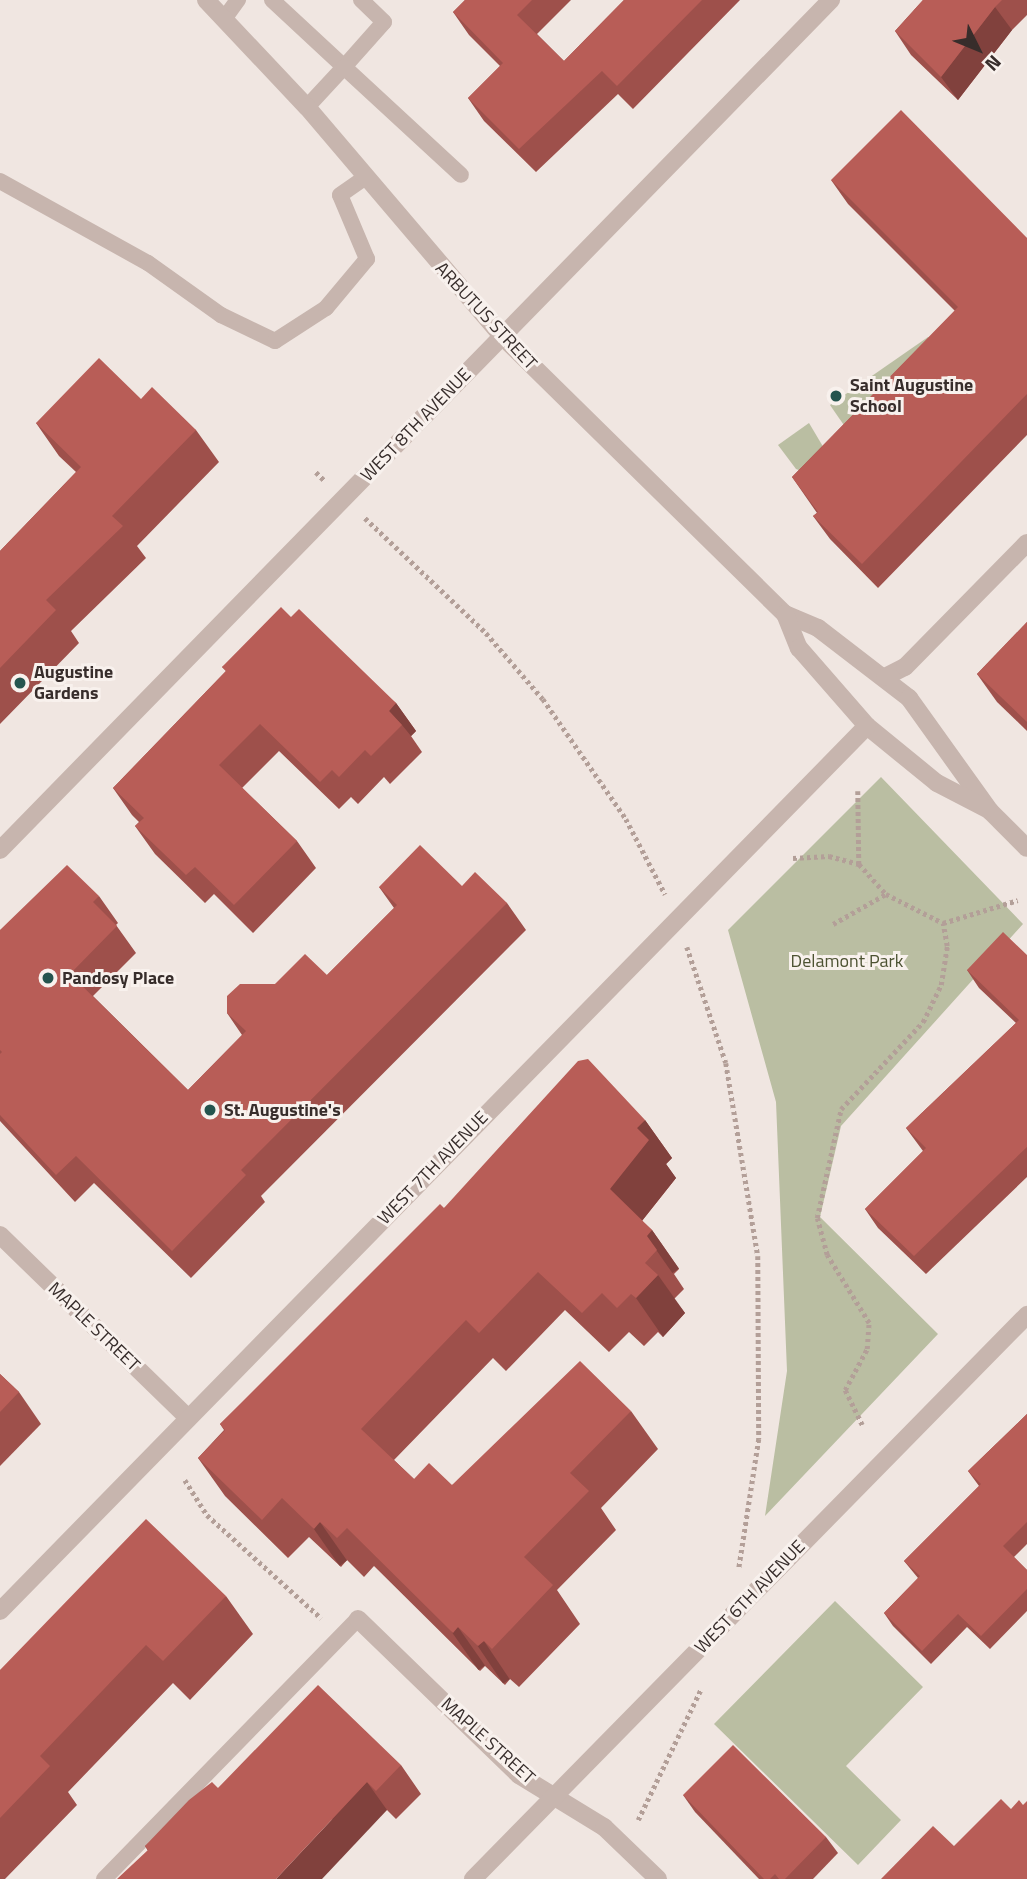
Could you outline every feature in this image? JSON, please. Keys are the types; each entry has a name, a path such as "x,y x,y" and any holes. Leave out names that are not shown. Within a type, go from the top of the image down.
{"street":[{"name":"ARBUTUS STREET","path":"206,0 307,107 363,179 503,337 785,614 818,628 885,677 929,720 990,811 1027,848"},
{"name":"WEST 8TH AVENUE","path":"0,850 831,0"},
{"path":"885,677 905,667 1027,543"},
{"name":"ARBUTUS STREET","path":"785,614 799,649 867,726 937,783 990,811"},
{"name":"WEST 7TH AVENUE","path":"0,1611 867,726"},
{"name":"MAPLE STREET","path":"0,1235 188,1418"},
{"name":"WEST 6TH AVENUE","path":"473,1879 1027,1315"},
{"name":"MAPLE STREET","path":"358,1619 519,1775 604,1827 658,1879"}],"lane":[{"path":"224,19 238,0"},
{"path":"272,0 461,175"},
{"path":"307,107 384,22 360,0"},
{"path":"0,181 148,263 221,315 275,341 326,308 367,259 340,195 363,179"},
{"path":"104,1879 358,1619"}],"path":[{"path":"376,529 486,633 543,699 594,768 659,878"},
{"path":"858,791 859,864"},
{"path":"793,859 829,856 859,864 886,894 943,923 1018,900"},
{"path":"833,924 886,894"},
{"path":"862,1424 845,1390 867,1349 869,1323 827,1255 817,1218 841,1109 923,1022 941,985 947,946 943,923"},
{"path":"692,961 726,1063 758,1256 759,1439 743,1546"},
{"path":"185,1480 207,1515 341,1636"},
{"path":"638,1821 687,1720"}],"green space":[{"path":"928,337 949,358 850,434 830,405"},
{"path":"809,423 831,460 809,474 796,469 778,445"},
{"name":"Delamont Park","path":"881,777 1023,924 841,1126 820,1217 938,1334 765,1516 787,1371 776,1102 728,930"},
{"path":"835,1601 923,1687 846,1766 901,1820 858,1865 714,1724"}],"building":[{"path":"465,0 532,0 517,15 564,61 624,0 702,0 617,86 602,71 519,149 468,98 503,63 453,12"},
{"path":"923,0 1002,0 941,77 895,31"},
{"path":"901,110 1027,238 1027,394 862,564 813,516 818,512 792,477 958,307 831,180"},
{"path":"99,358 141,399 152,387 196,430 112,516 123,526 46,600 56,610 0,668 0,551 81,467 36,423"},
{"path":"281,607 291,617 299,609 396,703 389,711 402,725 371,756 365,750 339,777 332,770 320,782 260,724 219,765 297,841 234,905 195,867 186,875 135,826 144,818 113,788 226,671 222,667"},
{"path":"1027,622 1027,722 977,674"},
{"path":"420,845 462,886 475,872 507,903 241,1170 246,1175 172,1251 76,1156 56,1175 0,1115 0,930 67,865 99,896 93,902 117,926 70,974 188,1090 246,1031 227,1013 227,996 240,984 275,984 305,954 327,975 397,905 379,887"},
{"path":"1003,932 1027,955 1027,1147 914,1256 865,1209 926,1148 906,1128 1019,1020 967,970"},
{"path":"588,1059 645,1120 637,1128 649,1140 610,1189 652,1230 647,1236 657,1250 645,1263 658,1275 636,1298 631,1294 617,1308 602,1293 582,1313 538,1272 479,1333 466,1320 361,1429 414,1479 429,1463 452,1485 580,1361 631,1411 570,1473 589,1491 524,1557 553,1585 492,1649 484,1641 478,1646 458,1627 453,1633 347,1528 337,1538 320,1522 314,1529 282,1498 262,1520 198,1458 225,1430 220,1424 440,1204 444,1208 578,1061"},
{"path":"0,1374 19,1392 0,1412"},
{"path":"1027,1414 1027,1522 1003,1546 1027,1570 1027,1589 981,1636 958,1614 922,1651 884,1613 920,1576 904,1561 981,1484 968,1471"},
{"path":"146,1519 226,1596 163,1661 146,1645 40,1756 50,1766 0,1818 0,1670"},
{"path":"318,1685 401,1765 376,1791 367,1782 276,1879 117,1879 148,1850 145,1846 189,1800 212,1782 218,1788"},
{"path":"733,1745 826,1837 785,1879 779,1879 775,1874 770,1879 764,1879 683,1795"},
{"path":"1001,1799 1011,1809 1019,1800 1023,1805 1027,1801 1027,1879 881,1879 933,1826 954,1846"}],"place":[{"name":"Saint Augustine School","path":"836,396"},
{"name":"Augustine Gardens","path":"20,683"},
{"name":"Pandosy Place","path":"48,978"},
{"name":"St. Augustine's","path":"210,1110"}]}
